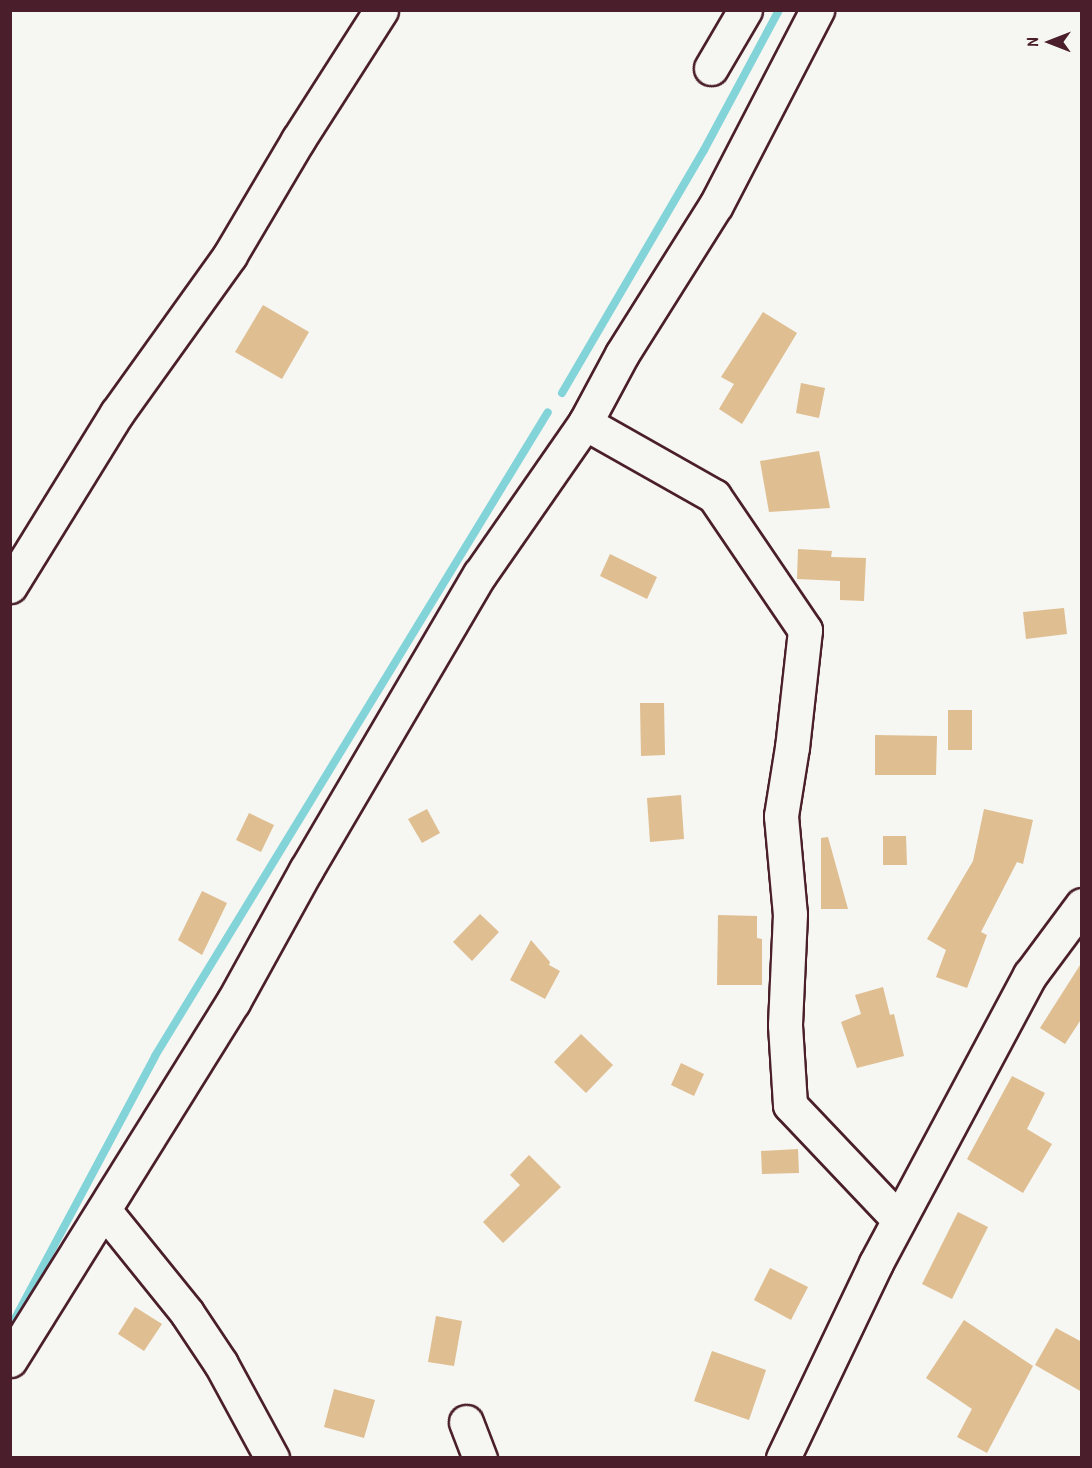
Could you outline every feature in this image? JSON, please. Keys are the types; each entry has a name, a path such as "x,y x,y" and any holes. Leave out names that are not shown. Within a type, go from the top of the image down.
{"street":[{"path":"10,586 117,412 230,255 298,140 381,10"},
{"path":"711,68 745,10"},
{"path":"10,1360 233,1002 306,870 480,574 585,423 622,354 716,205 817,10"},
{"path":"585,423 714,496 805,630 782,816 790,914 785,1025 790,1105 899,1220"},
{"path":"783,1458 899,1220 1030,975 1082,905"},
{"path":"104,1210 188,1313 221,1364 272,1458"},
{"path":"466,1422 480,1458"}],"building":[{"path":"263,305 309,332 282,379 235,352"},
{"path":"763,312 797,333 742,424 719,409 734,384 721,377"},
{"path":"801,383 825,388 819,418 796,413"},
{"path":"819,451 830,508 769,512 760,461"},
{"path":"798,549 832,551 831,557 866,558 864,601 840,600 840,581 797,579"},
{"path":"610,554 657,577 647,599 600,576"},
{"path":"1064,608 1067,634 1026,639 1023,612"},
{"path":"640,703 664,703 665,755 641,756"},
{"path":"948,710 972,710 972,750 948,750"},
{"path":"875,735 937,736 936,775 875,775"},
{"path":"681,795 684,839 650,842 647,798"},
{"path":"427,809 440,833 422,843 408,819"},
{"path":"984,809 1033,820 1023,864 1017,862 981,932 987,935 967,988 936,977 946,950 927,939 973,861"},
{"path":"249,813 274,825 261,852 236,840"},
{"path":"883,836 906,836 907,865 883,865"},
{"path":"828,837 848,909 821,909 821,838"},
{"path":"202,891 227,903 202,955 178,940"},
{"path":"480,914 499,932 472,961 453,942"},
{"path":"718,915 757,916 757,938 762,939 762,985 717,985"},
{"path":"531,940 550,962 549,965 560,971 545,999 510,980"},
{"path":"1082,962 1082,1018 1065,1044 1040,1028"},
{"path":"883,987 890,1015 894,1014 904,1056 857,1068 841,1022 861,1014 855,995"},
{"path":"581,1034 613,1065 586,1093 554,1062"},
{"path":"681,1063 704,1074 694,1096 671,1085"},
{"path":"1012,1076 1045,1093 1027,1129 1052,1144 1023,1193 967,1159"},
{"path":"798,1149 799,1173 762,1174 761,1151"},
{"path":"529,1155 561,1187 503,1243 483,1222 520,1185 510,1175"},
{"path":"958,1212 988,1227 952,1299 922,1284"},
{"path":"770,1268 808,1287 791,1320 754,1300"},
{"path":"135,1307 162,1324 144,1351 118,1334"},
{"path":"436,1316 462,1321 454,1366 428,1362"},
{"path":"964,1320 1033,1366 987,1453 957,1437 972,1409 926,1378"},
{"path":"1056,1328 1082,1342 1082,1392 1035,1365"},
{"path":"712,1351 766,1370 749,1420 694,1401"},
{"path":"334,1389 375,1400 364,1438 324,1427"}],"waterway":[{"path":"562,393 704,150 779,10"},
{"path":"10,1328 155,1056 548,412"}]}
